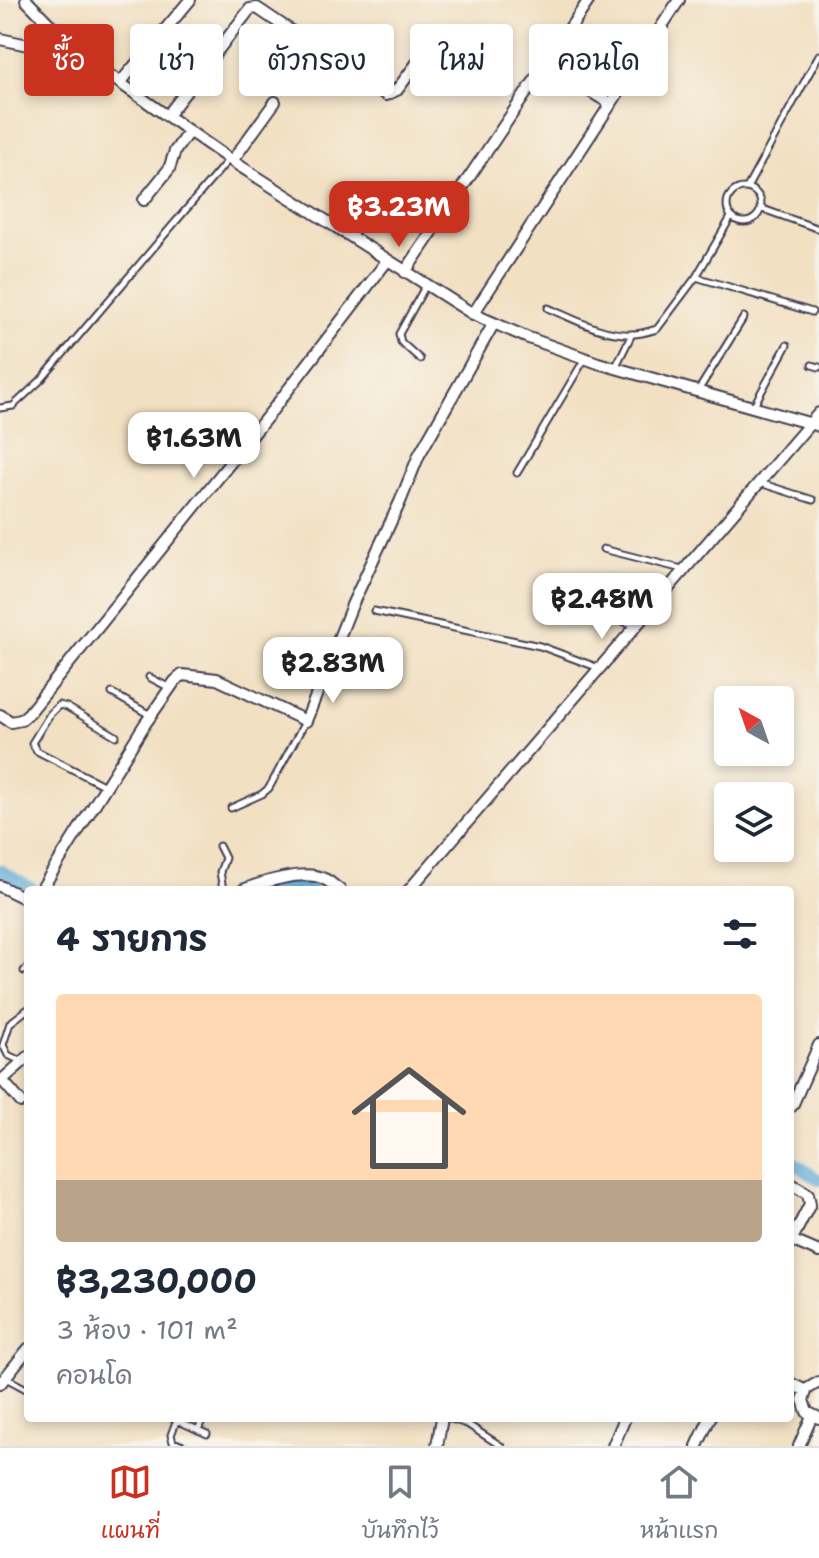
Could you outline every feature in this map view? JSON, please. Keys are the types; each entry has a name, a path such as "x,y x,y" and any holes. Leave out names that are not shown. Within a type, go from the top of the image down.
{"street":[{"path":"26,0 50,24"},
{"path":"120,83 190,0"},
{"path":"572,24 589,0"},
{"path":"473,314 679,0"},
{"path":"167,116 250,9 257,8 386,95 397,90 410,73"},
{"path":"0,39 24,44"},
{"path":"114,78 231,160 473,314 615,368 814,425"},
{"path":"405,272 529,88"},
{"path":"598,96 611,104"},
{"path":"231,160 275,102"},
{"path":"144,200 169,169 175,151 189,131"},
{"path":"0,715 11,722 21,720 29,713 271,412 387,261"},
{"path":"43,886 151,715 182,675 217,679 306,721 352,605 419,455 494,323"},
{"path":"412,886 759,482 814,425 819,413"},
{"path":"255,886 277,879 311,876 334,886"},
{"path":"0,886 24,898"},
{"path":"794,1101 819,1045"},
{"path":"21,1102 2,1080 24,1060"},
{"path":"794,1185 810,1198 810,1204 794,1234"},
{"path":"794,1243 819,1252"},
{"path":"4,1375 24,1353"},
{"path":"799,1446 816,1417 804,1407 806,1391 819,1382"},
{"path":"794,1385 806,1391"},
{"path":"437,1446 444,1422"},
{"path":"613,1446 623,1422"},
{"path":"697,1446 708,1422"}],"lane":[{"path":"747,188 819,55"},
{"path":"0,408 13,406 41,380 231,160"},
{"path":"747,188 757,194 760,208 757,215 745,222 731,217 728,198 737,189 747,188"},
{"path":"760,208 819,229"},
{"path":"548,308 588,326 632,334 657,329 696,277 731,217"},
{"path":"696,277 812,312"},
{"path":"420,359 401,342 399,334 426,285"},
{"path":"697,392 744,317"},
{"path":"615,368 632,334"},
{"path":"753,408 787,345"},
{"path":"517,473 585,358"},
{"path":"759,482 813,500"},
{"path":"603,549 683,570"},
{"path":"576,584 574,596 581,610 637,625"},
{"path":"374,611 540,646 600,668"},
{"path":"149,677 170,688"},
{"path":"112,693 151,715"},
{"path":"106,786 37,751 32,743 59,705 116,736"},
{"path":"231,808 269,788 306,721"},
{"path":"219,846 225,858 220,872 222,886"},
{"path":"24,1012 10,1023 3,1045 8,1055 24,1059"},
{"path":"4,1375 24,1388"},
{"path":"175,1422 173,1442 183,1446"},
{"path":"181,1422 207,1434"},
{"path":"198,1430 201,1422"},
{"path":"460,1422 501,1446"}],"waterway":[{"path":"0,870 27,886"},
{"path":"293,886 307,886"},
{"path":"794,1163 819,1180"}]}
